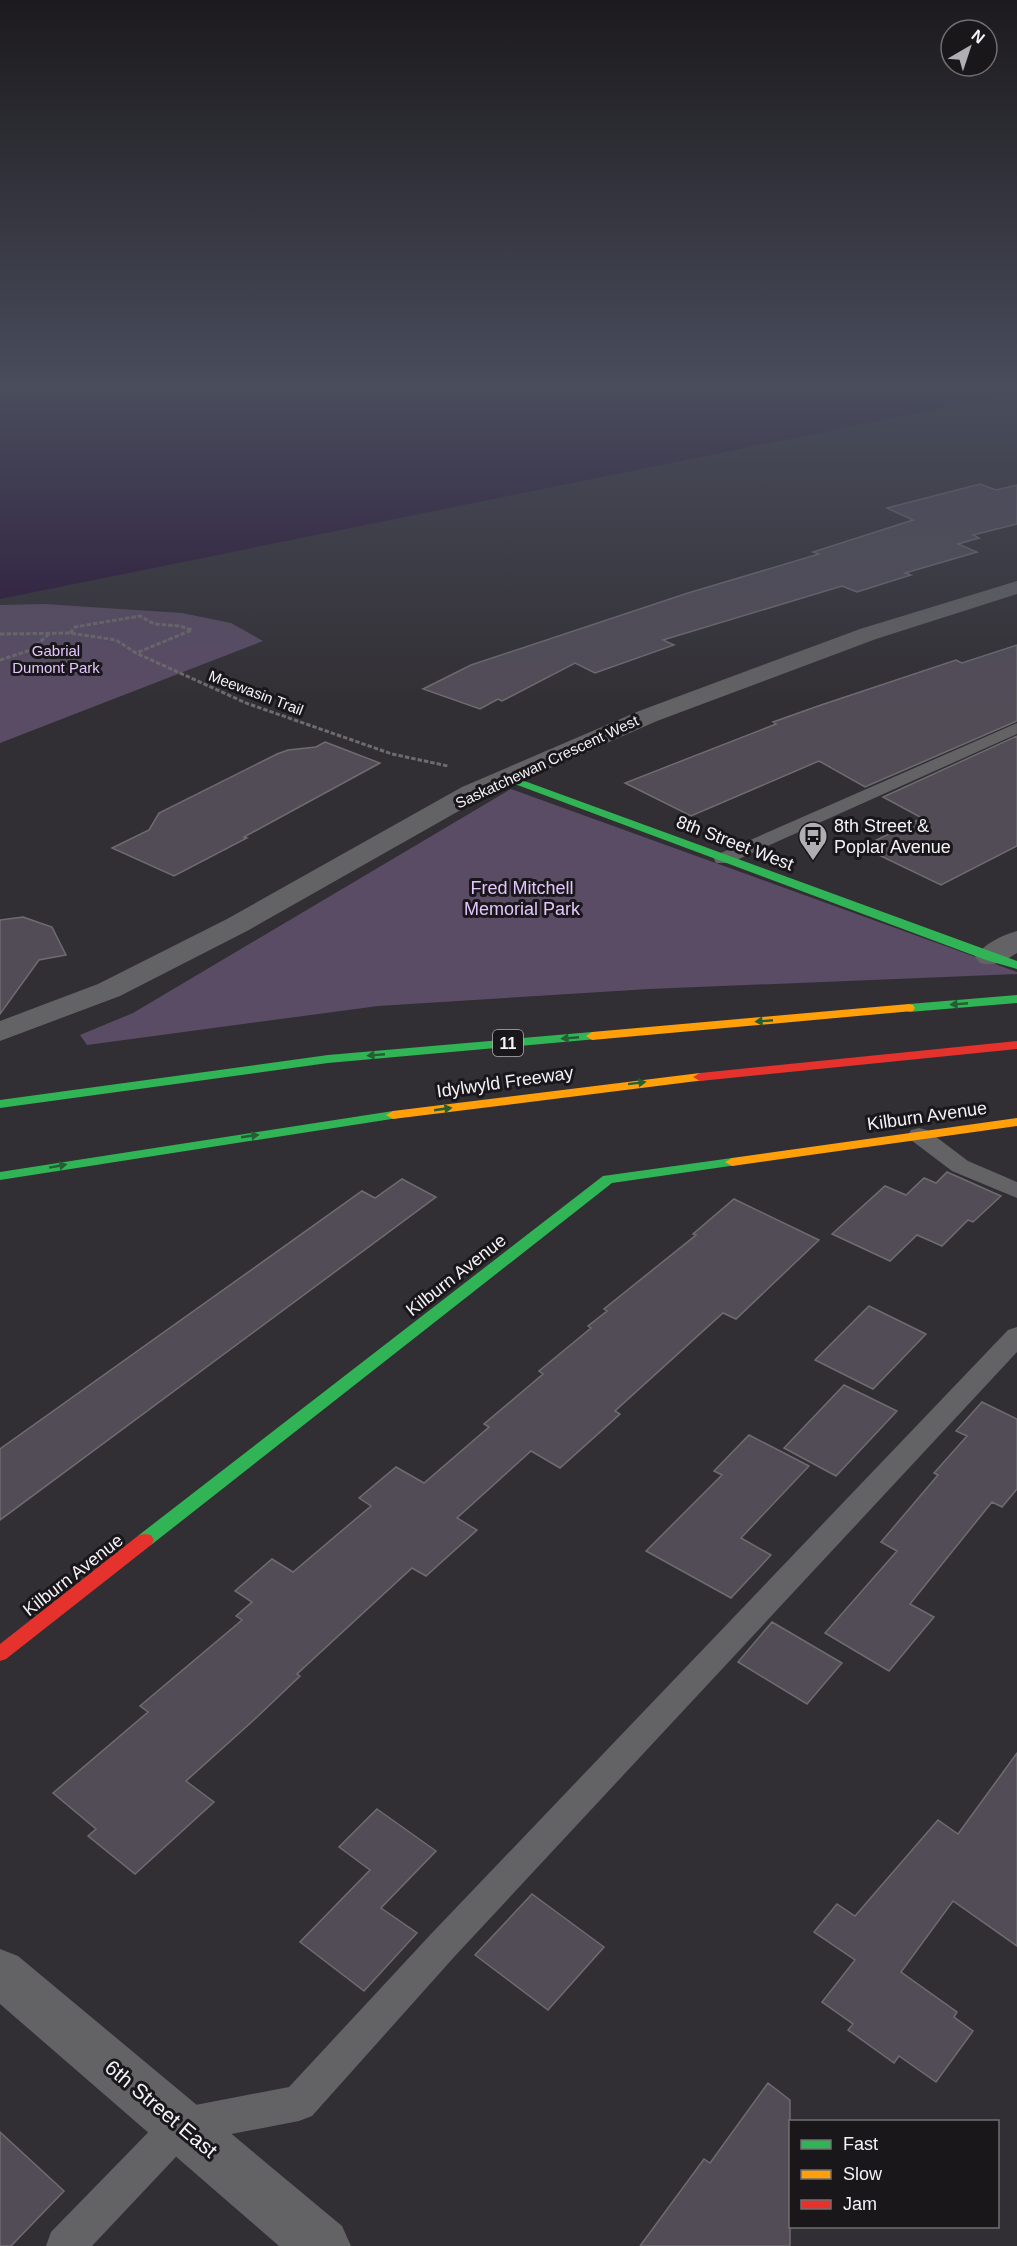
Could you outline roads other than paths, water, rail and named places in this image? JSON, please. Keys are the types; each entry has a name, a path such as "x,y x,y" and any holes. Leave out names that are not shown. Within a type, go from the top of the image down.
{"main road":[{"name":"8th Street West","path":"508,778 1003,961"},
{"name":"Idylwyld Freeway","path":"0,1104 328,1059 1017,999"},
{"name":"Idylwyld Freeway","path":"0,1176 170,1147 545,1095 813,1064 1017,1045"},
{"name":"Kilburn Avenue","path":"0,1654 608,1179 1017,1122"}],"street":[{"name":"Saskatchewan Crescent West","path":"0,1032 109,990 237,925 471,794 648,716 868,634 1017,587"},
{"path":"1003,961 1017,940"},
{"name":"6th Street East","path":"0,1972 322,2246"}],"lane":[{"path":"723,859 1017,728"},
{"path":"919,1135 960,1166 1017,1191"},
{"path":"65,2246 180,2126 299,2103 451,1936 1017,1336"}],"place":[{"name":"8th Street & Poplar Avenue","path":"813,862"}],"park label":[{"name":"Gabrial Dumont Park","path":"56,660"},
{"name":"Fred Mitchell Memorial Park","path":"522,898"}]}
